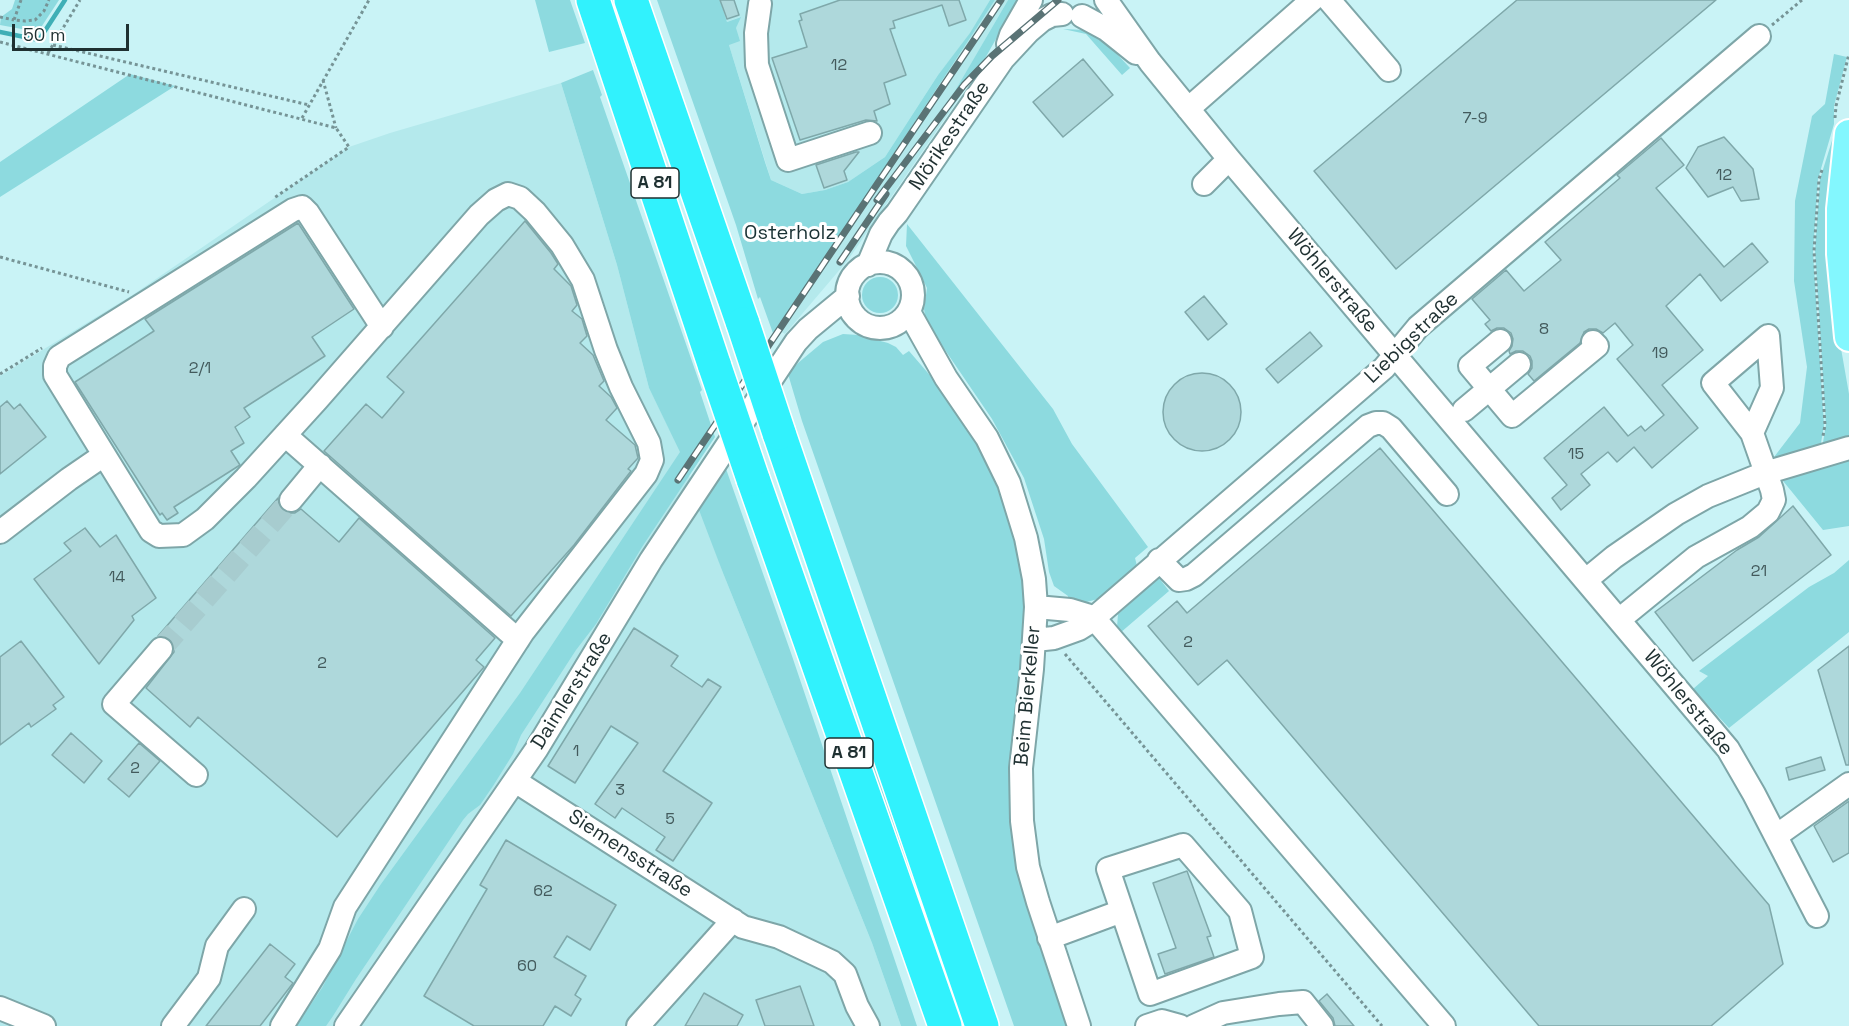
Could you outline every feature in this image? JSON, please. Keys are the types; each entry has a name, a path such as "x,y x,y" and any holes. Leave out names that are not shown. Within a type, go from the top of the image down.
{"highway":[{"name":"A 81","path":"594,0 753,479 945,1026"},
{"name":"A 81","path":"632,0 982,1026"}],"main road":[{"path":"1849,134 1841,209 1841,254 1849,338"}],"street":[{"name":"Mörikestraße","path":"1003,59 1011,35 1031,0"},
{"name":"Mörikestraße","path":"868,265 881,234 1003,59 1042,20 1064,10 1091,12 1101,0"},
{"name":"Wöhlerstraße","path":"1106,0 1150,62 1229,159 1728,749 1817,916"},
{"path":"1188,109 1312,0"},
{"path":"1329,0 1389,70"},
{"path":"764,1 756,33 757,65 788,160 870,134"},
{"name":"Wöhlerstraße","path":"1064,10 1106,29 1150,62"},
{"name":"Liebigstraße","path":"1044,639 1078,629 1093,617 1384,368 1418,327 1759,36"},
{"path":"1204,184 1229,159"},
{"path":"282,1026 319,970 330,949 345,908 518,640 646,474 652,460 649,443 621,387 606,350 583,280 562,244 535,212 520,198 508,195 496,200 479,215 382,327 246,478 205,519 183,535 159,536 151,531 55,375 55,366 59,357 293,210 302,207 382,327"},
{"name":"Mörikestraße","path":"895,266 894,235 897,213"},
{"path":"877,262 895,266 904,272 910,281 913,291 909,312 889,327 874,327 860,321 849,305 851,280 861,268 877,262"},
{"name":"Daimlerstraße","path":"346,1026 516,781 582,677 651,560 791,351 808,329 848,296"},
{"name":"Beim Bierkeller","path":"909,312 946,378 987,438 1009,483 1028,547 1036,607 1044,639 1022,768 1021,813 1028,867 1079,1026"},
{"name":"Daimlerstraße","path":"791,351 826,330 844,323 860,321"},
{"name":"Beim Bierkeller","path":"889,327 946,378"},
{"path":"1500,341 1470,366 1512,416 1597,346 1593,342"},
{"path":"1464,410 1496,396 1526,371"},
{"path":"1159,560 1179,580 1194,575 1368,426 1376,423 1383,423 1391,428 1447,494"},
{"path":"1620,619 1696,557 1750,527 1768,512 1774,500 1752,433"},
{"path":"285,435 518,640"},
{"path":"1586,580 1614,557 1676,514 1708,496 1765,473 1845,449"},
{"path":"0,531 104,455"},
{"path":"291,500 320,465"},
{"path":"1036,607 1070,610 1093,617 1444,1026"},
{"path":"161,649 114,704 196,775"},
{"name":"Siemensstraße","path":"516,781 738,923 779,937 832,962 845,974 868,1026"},
{"path":"1776,836 1849,784"},
{"path":"1183,845 1240,911 1252,957 1150,994 1122,911 1108,869 1183,845"},
{"path":"173,1026 209,978 217,946 244,909"},
{"path":"1049,938 1122,911"},
{"path":"638,1026 738,923"},
{"path":"1194,1026 1223,1013 1304,1002 1322,1026"},
{"path":"0,1008 44,1026"}],"path":[{"path":"14,20 21,0"},
{"path":"0,17 25,21 35,20 45,11 50,0"},
{"path":"48,53 80,0"},
{"path":"302,118 369,0"},
{"path":"1759,36 1802,0"},
{"path":"0,42 336,128"},
{"path":"53,45 309,105"},
{"path":"270,200 349,147 336,128 323,80"},
{"path":"0,257 132,293 122,299"},
{"path":"0,374 51,343"},
{"path":"1044,639 1059,648 1382,1026"}],"shaded area":[{"path":"720,0 990,0 971,33 938,75 885,157 848,182 825,190 802,194 771,180 729,45 740,17 727,22"},
{"path":"995,0 1008,0 954,93 965,82 968,85 848,260 785,334 777,329"},
{"path":"561,83 617,265 649,388 681,452 723,573 872,943 901,1026 0,1026 0,376 134,294 349,147"}],"green space":[{"path":"15,0 59,0 38,32 0,25 1,17 12,9"},
{"path":"535,0 570,0 585,43 549,52"},
{"name":"Osterholz","path":"657,0 720,0 727,22 741,17 736,28 740,41 729,45 771,180 802,194 825,190 848,182 885,157 990,0 995,0 774,336 760,297 758,299 736,225"},
{"path":"1008,0 1018,0 983,62 952,96"},
{"path":"1063,29 1086,30 1105,41 1130,68 1122,75 1086,34"},
{"path":"1834,54 1847,57 1834,106 1834,124 1818,179 1813,252 1824,425 1820,449 1771,461 1800,423 1807,367 1794,281 1795,201 1812,116 1825,104"},
{"path":"593,70 602,95 600,97 702,390 700,392 715,437 642,547 596,624 576,650 521,735 513,754 493,786 480,805 463,820 326,1026 296,1026 322,988 358,919 381,884 520,693 680,452 649,388 617,265 561,83"},
{"path":"130,74 175,86 0,197 0,162"},
{"path":"1836,128 1841,137 1836,320 1849,394 1849,437 1822,448 1826,425 1815,251 1820,179"},
{"path":"907,224 1053,409 1072,444 1148,547 1135,558 1137,566 1098,599 1079,604 1068,603 1068,596 1054,586 1049,572 1044,539 1024,478 992,419 926,322 924,309 927,288 906,246"},
{"path":"880,277 893,282 898,295 893,308 880,313 867,308 862,295 867,282"},
{"path":"843,334 858,335 888,343 896,347 903,355 909,351 940,387 973,434 1006,507 1022,576 1024,606 1021,673 1014,728 1012,829 1022,883 1069,1026 1014,1026 802,421 788,374 823,342"},
{"path":"1849,458 1849,526 1823,530 1779,476"},
{"path":"725,466 917,1026 901,1026 872,943 699,510"},
{"path":"1849,560 1849,632 1729,728 1693,689 1708,676 1699,671 1809,587 1834,573"},
{"path":"1159,578 1169,591 1120,633 1117,627 1118,614"},
{"path":"877,764 967,1026 960,1026 870,766"}],"building":[{"path":"720,0 734,0 739,15 727,19"},
{"path":"840,0 959,0 966,20 949,26 942,5 893,21 895,28 890,29 906,75 884,83 890,104 874,111 877,121 866,120 800,140 772,58 807,47 799,21 802,20 800,14"},
{"path":"1517,0 1716,0 1396,269 1314,171"},
{"path":"1083,59 1113,95 1063,137 1033,102"},
{"path":"1724,137 1753,169 1759,199 1741,201 1733,187 1708,197 1686,168 1698,147"},
{"path":"1661,138 1684,165 1656,188 1724,267 1752,243 1768,262 1721,301 1700,274 1666,306 1703,350 1662,385 1698,428 1652,468 1634,447 1617,462 1608,452 1581,474 1590,485 1561,510 1552,498 1567,485 1544,458 1604,407 1628,436 1641,426 1645,431 1664,415 1617,359 1633,345 1615,323 1603,333 1596,329 1584,332 1580,343 1534,381 1528,374 1532,368 1530,356 1523,351 1510,354 1513,339 1511,333 1504,328 1491,331 1485,324 1490,320 1472,299 1506,270 1524,291 1561,260 1545,242 1620,178 1617,175"},
{"path":"859,152 844,171 847,180 824,188 816,165"},
{"path":"525,221 558,264 554,269 571,286 577,305 572,311 582,319 587,336 580,343 593,355 604,381 599,386 611,397 617,408 606,420 635,445 638,458 628,469 631,471 574,545 511,616 324,451 366,404 382,418 404,392 387,377"},
{"path":"298,223 354,309 312,337 325,356 244,408 250,417 235,427 244,443 231,451 240,465 174,507 178,513 167,520 162,513 160,515 75,382 154,331 145,319"},
{"path":"1204,296 1227,324 1208,340 1185,312"},
{"path":"1310,332 1322,346 1278,383 1266,369"},
{"path":"1194,373 1210,373 1224,379 1235,390 1241,404 1241,420 1235,434 1224,445 1210,451 1194,451 1180,445 1169,434 1163,420 1163,404 1169,390 1180,379"},
{"path":"7,401 14,409 20,404 46,437 0,474 0,407"},
{"path":"1380,448 1769,905 1783,964 1711,1026 1539,1026 1227,660 1198,685 1148,626 1177,601 1187,613"},
{"path":"278,498 283,511 295,513 301,509 339,542 359,518 495,638 476,660 484,667 337,837 198,717 190,727 146,688 174,652 174,645 170,639 158,636"},
{"path":"1793,506 1831,555 1693,661 1655,612 1737,550 1759,537"},
{"path":"85,528 100,547 116,535 156,598 132,616 134,620 99,664 34,579 71,551 64,543"},
{"path":"634,628 678,656 671,666 702,687 708,679 721,687 663,771 712,803 673,861 656,850 665,837 622,808 615,818 595,804 638,743 611,726 575,783 548,766"},
{"path":"21,641 64,697 53,705 56,709 31,727 29,723 0,745 0,657"},
{"path":"1849,646 1849,765 1846,765 1818,670"},
{"path":"71,733 102,761 84,783 52,755"},
{"path":"139,743 160,761 129,797 108,779"},
{"path":"1821,757 1825,770 1789,780 1786,768"},
{"path":"1849,801 1849,853 1833,862 1814,826"},
{"path":"506,840 616,905 590,950 567,936 554,957 586,976 575,995 581,999 571,1016 555,1006 543,1026 474,1026 424,996 487,889 480,885"},
{"path":"1187,871 1211,936 1207,937 1214,957 1165,974 1158,954 1176,948 1153,883"},
{"path":"270,944 295,964 285,977 293,983 260,1026 206,1026"},
{"path":"800,986 814,1026 765,1026 756,1000"},
{"path":"704,993 743,1015 737,1026 685,1026"},
{"path":"1327,994 1354,1026 1335,1026 1333,1018 1319,1001"}],"waterway":[{"path":"0,32 39,40 65,0"}],"tunnel":[{"path":"161,649 291,500"}],"railway":[{"path":"678,480 1001,0"},
{"path":"877,200 964,85 992,56 1058,0"},
{"path":"840,262 886,194"}]}
